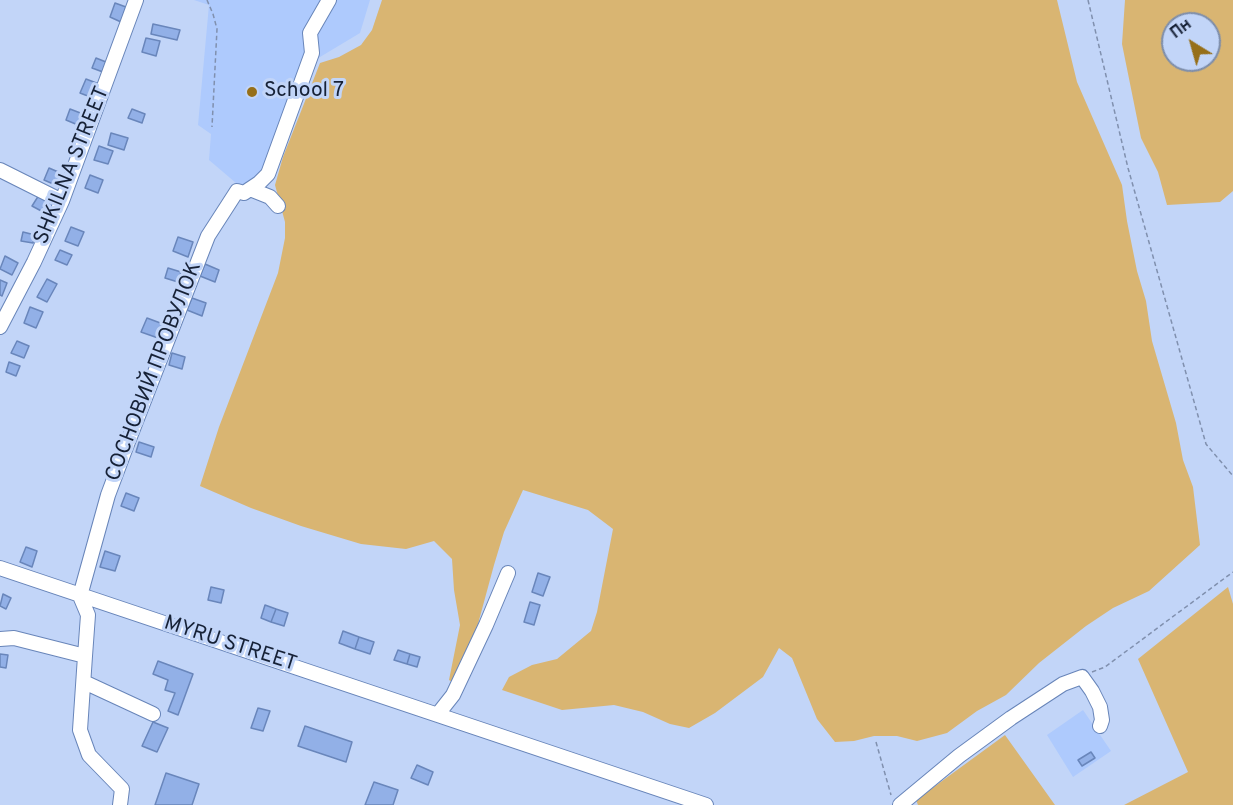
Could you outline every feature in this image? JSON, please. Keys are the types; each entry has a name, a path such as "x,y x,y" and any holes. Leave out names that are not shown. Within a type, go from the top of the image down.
{"street":[{"name":"SHKILNA STREET","path":"0,327 34,262 62,201 136,0"},
{"name":"СОСНОВИЙ ПРОВУЛОК","path":"80,596 108,495 196,263 208,236 237,191 244,193 268,174 312,53 310,33 329,0"},
{"path":"0,170 62,201"},
{"path":"250,189 270,197 278,206"},
{"name":"MYRU STREET","path":"0,568 706,805"},
{"path":"438,714 453,695 508,573"},
{"path":"80,596 88,615 80,730 89,755 122,789 120,805"},
{"path":"0,639 14,638 85,656"},
{"path":"896,804 1011,718 1063,684 1082,677 1100,707 1102,720 1100,726"},
{"path":"84,682 153,714"}],"path":[{"path":"207,0 217,29 212,127"},
{"path":"1088,0 1128,168 1206,444 1233,476"},
{"path":"1082,677 1105,667 1233,572"},
{"path":"876,742 896,804"}],"shaded area":[{"name":"School 7","path":"194,0 370,0 360,33 315,60 266,189 236,183 209,160 211,134 198,125 209,5"},
{"path":"382,0 1057,0 1077,82 1122,185 1127,221 1137,271 1146,301 1152,341 1176,423 1183,460 1193,487 1200,545 1149,591 1113,608 1086,626 1039,663 1006,695 977,711 947,733 917,741 897,736 874,736 854,741 835,742 817,719 792,658 779,648 763,677 715,713 689,728 670,724 643,712 614,705 562,710 502,690 509,677 532,665 557,659 591,631 597,612 613,529 588,510 523,490 504,532 478,624 474,654 462,688 449,680 460,625 452,559 434,541 406,549 361,544 251,508 200,486 219,427 278,273 285,238 285,222 275,185 283,157 320,63 339,57 361,45 372,30"},
{"path":"1125,0 1233,0 1233,191 1220,202 1167,205 1158,172 1141,138 1122,44"},
{"path":"1228,587 1233,604 1233,805 1124,805 1188,772 1138,659"},
{"path":"1083,710 1111,751 1073,777 1047,735"},
{"path":"1005,735 1055,805 918,805 916,800"}],"building":[{"path":"115,3 126,7 121,22 110,17"},
{"path":"153,24 180,30 177,40 151,34"},
{"path":"146,38 160,41 156,56 142,52"},
{"path":"96,58 106,62 103,72 92,68"},
{"path":"86,79 99,84 93,98 80,93"},
{"path":"70,109 83,114 78,125 66,120"},
{"path":"132,109 145,114 142,123 128,118"},
{"path":"111,133 128,138 124,150 108,145"},
{"path":"99,146 113,151 108,164 94,160"},
{"path":"49,168 63,174 58,186 44,180"},
{"path":"90,175 103,180 98,193 85,188"},
{"path":"39,195 51,201 45,213 32,206"},
{"path":"71,227 84,232 78,246 65,241"},
{"path":"23,232 35,235 33,243 21,241"},
{"path":"178,237 193,242 188,257 173,251"},
{"path":"60,250 72,255 67,265 55,260"},
{"path":"5,256 18,263 12,275 0,269"},
{"path":"205,264 219,270 215,282 200,276"},
{"path":"168,268 181,272 178,282 165,278"},
{"path":"47,279 57,284 47,302 37,297"},
{"path":"0,280 7,283 2,296 0,295"},
{"path":"192,298 206,303 202,316 187,310"},
{"path":"30,307 43,312 36,328 24,323"},
{"path":"147,318 163,324 158,338 141,332"},
{"path":"17,341 29,346 24,358 11,353"},
{"path":"172,353 185,357 182,369 169,365"},
{"path":"9,362 20,366 16,376 6,372"},
{"path":"139,442 154,447 151,457 136,452"},
{"path":"126,493 139,498 134,511 121,506"},
{"path":"26,547 37,551 32,567 20,562"},
{"path":"105,551 120,556 115,571 100,567"},
{"path":"538,573 550,577 543,596 532,592"},
{"path":"211,587 224,590 221,603 208,600"},
{"path":"3,594 11,598 6,609 0,606"},
{"path":"530,602 540,605 534,625 524,622"},
{"path":"265,605 276,609 271,622 261,618"},
{"path":"276,609 288,613 284,626 271,622"},
{"path":"343,631 359,637 355,649 339,643"},
{"path":"359,637 374,642 370,654 355,649"},
{"path":"398,650 410,654 407,664 394,660"},
{"path":"0,654 8,655 6,668 0,667"},
{"path":"410,654 420,657 417,667 407,664"},
{"path":"158,661 193,674 178,715 168,711 175,693 165,690 168,680 153,674"},
{"path":"258,708 270,711 263,731 251,728"},
{"path":"153,722 168,728 157,752 142,746"},
{"path":"305,726 352,742 346,762 298,746"},
{"path":"1091,752 1095,758 1082,766 1078,760"},
{"path":"417,765 433,772 428,785 411,778"},
{"path":"166,773 199,784 192,805 155,805"},
{"path":"374,782 398,790 393,805 365,805"}],"place":[{"name":"School 7","path":"252,92"}]}
